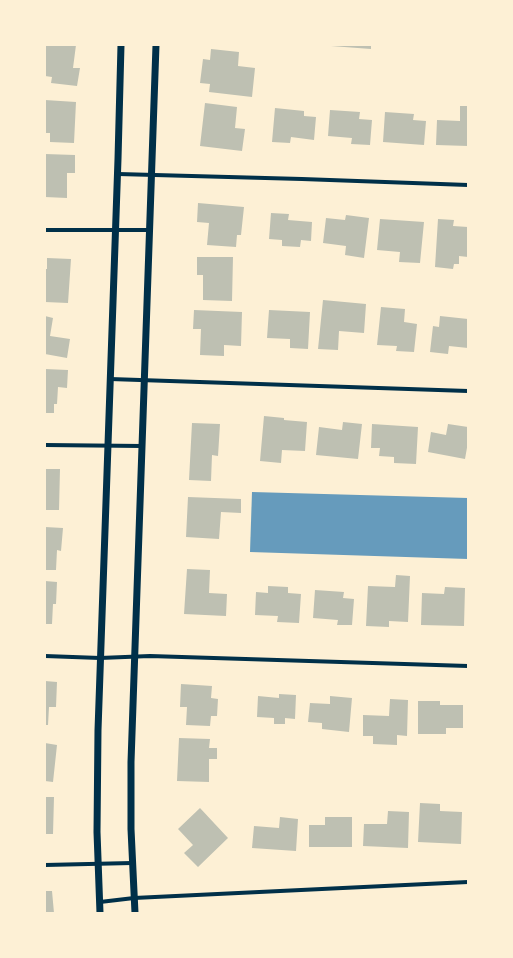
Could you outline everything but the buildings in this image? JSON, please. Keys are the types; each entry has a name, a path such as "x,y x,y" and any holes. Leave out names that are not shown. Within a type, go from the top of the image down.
{"street":[{"path":"100,913 97,782 100,658 118,174 121,45"},
{"path":"134,913 131,770 156,45"},
{"path":"118,174 468,185"},
{"path":"45,230 149,230"},
{"path":"110,379 468,391"},
{"path":"45,445 142,446"},
{"path":"45,656 100,658 158,656 468,666"},
{"path":"45,865 98,865 132,863"},
{"path":"100,902 134,898 468,882"}],"water":[{"path":"252,492 468,498 468,559 250,552"}]}
